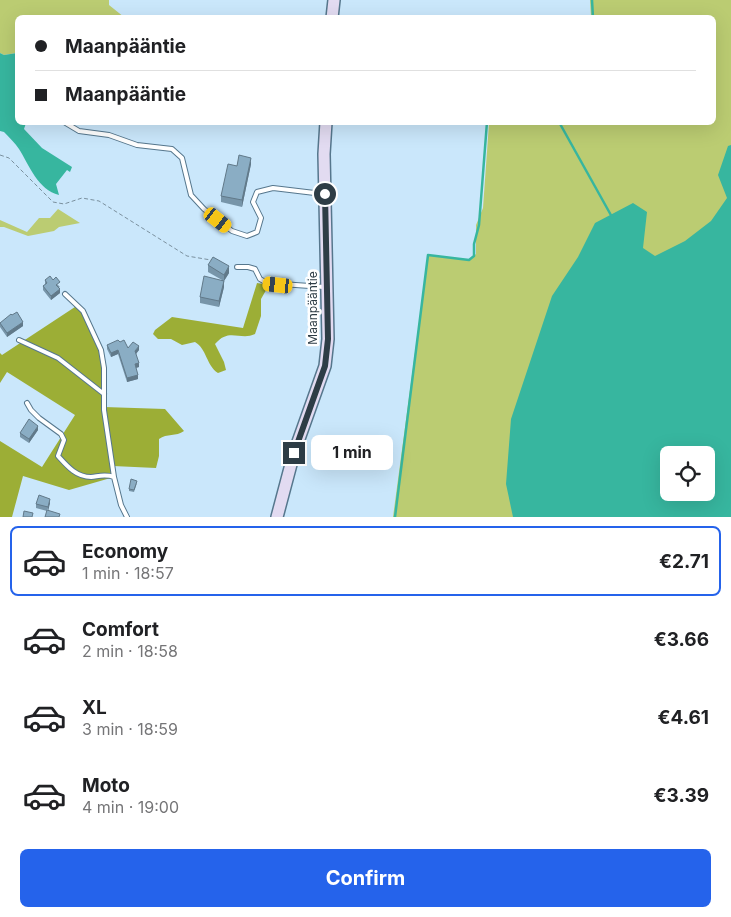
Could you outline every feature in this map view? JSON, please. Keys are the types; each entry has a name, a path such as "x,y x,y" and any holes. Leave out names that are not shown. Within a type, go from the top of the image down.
{"street":[{"path":"332,15 334,0"},
{"name":"Maanpääntie","path":"277,517 294,453 325,366 328,339 324,154 326,125"}],"lane":[{"path":"70,125 79,130 109,135 137,145 172,149 182,158 191,195 204,209 232,231 247,236 257,232 261,218 253,202 257,192 273,188 325,194"},
{"path":"237,267 248,267 255,270 260,279 267,284 328,287"},
{"path":"65,294 84,311 101,350 104,368 104,410 114,477 126,517"},
{"path":"19,340 58,358 104,394"},
{"path":"27,403 40,418 61,434 64,440 58,456 75,472 91,477 107,474 114,477"}],"path":[{"path":"0,155 9,158 53,202 64,204 82,198 99,201 187,256 207,258 215,262"}],"shaded area":[{"path":"0,0 109,0 109,5 122,15 15,15 15,53 4,55 0,53"},
{"path":"590,0 731,0 731,221 562,517 393,517 428,255 469,260 476,254 476,225 483,208 489,125 716,125 716,15 591,15"},
{"path":"0,53 4,55 15,53 15,125 25,125 24,129 42,148 72,167 70,172 67,170 56,184 59,195 45,188 17,147 4,132 0,131"},
{"path":"731,145 731,517 513,517 506,484 511,419 552,296 578,257 595,223 633,203 647,212 643,248 655,256 685,241 711,221 727,198 718,175 728,146"},
{"path":"58,209 80,223 28,236 0,227 0,220 27,232 39,218 50,218"},
{"path":"257,283 269,285 261,299 261,316 255,334 250,336 225,336 215,344 226,370 218,373 214,370 202,349 195,342 182,345 171,339 158,339 153,334 155,330 172,317 243,328"},
{"path":"78,305 101,350 104,368 104,407 165,409 184,431 159,439 159,456 156,468 113,466 114,477 69,490 23,476 12,517 0,517 0,441 42,467 75,415 7,372 0,383 0,353 2,355"}],"building":[{"path":"239,155 251,158 242,200 221,196 228,164 237,166"},
{"path":"213,257 229,266 224,275 208,265"},
{"path":"50,276 53,280 56,277 60,282 56,285 60,289 51,296 43,286 47,283 45,280"},
{"path":"204,276 224,281 219,301 200,297"},
{"path":"17,312 23,322 7,333 0,323 11,314"},
{"path":"118,340 120,342 124,340 128,348 133,342 139,346 135,351 139,363 135,364 138,375 127,378 118,350 111,353 107,345"},
{"path":"29,419 38,426 29,439 20,433"},
{"path":"131,479 137,481 134,490 129,489"},
{"path":"39,495 50,499 48,507 36,504"},
{"path":"47,510 60,514 59,517 45,517"},
{"path":"24,511 33,513 32,517 23,517"}],"waterway":[{"path":"592,0 593,15"},
{"path":"395,517 428,255 469,260 474,256 474,244 479,225 487,125"},
{"path":"561,125 612,217"}],"route":[{"path":"294,453 325,366 328,339 328,287 325,194"}]}
